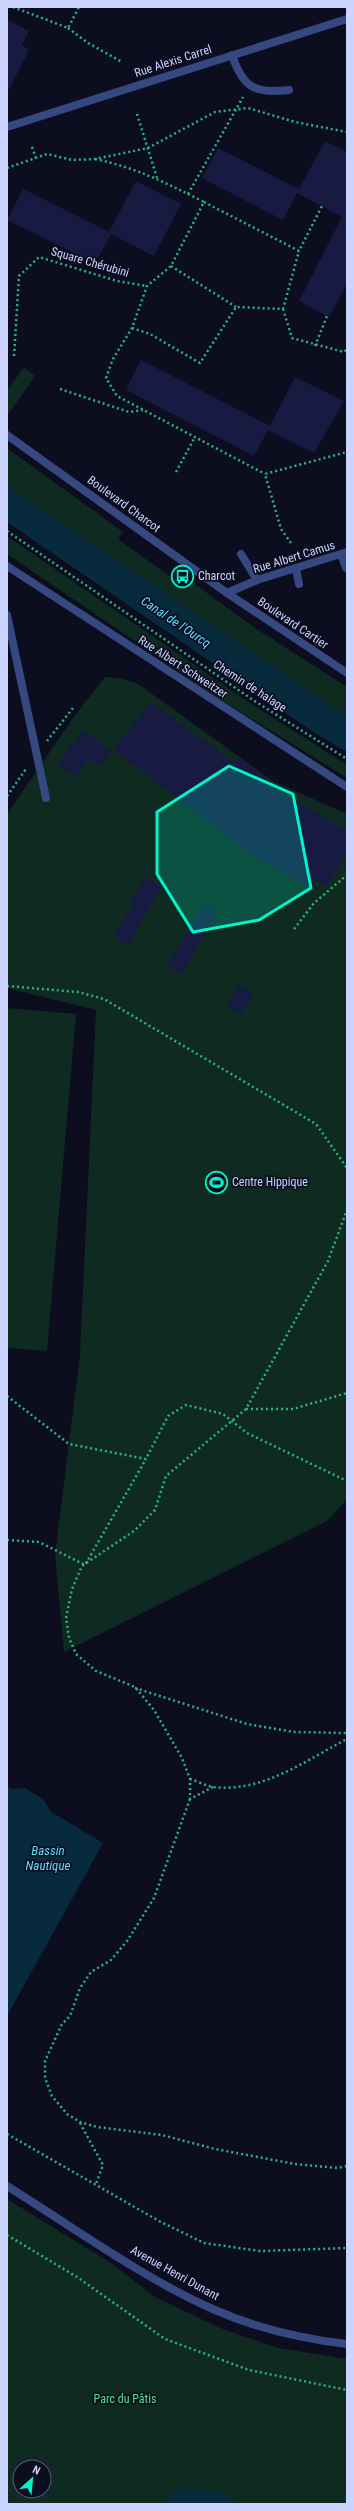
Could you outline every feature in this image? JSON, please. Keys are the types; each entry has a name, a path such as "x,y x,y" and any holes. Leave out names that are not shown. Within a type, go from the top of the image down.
{"street":[{"name":"Rue Alexis Carrel","path":"7,127 347,19"},
{"path":"232,55 243,80 250,86 261,92 289,90"},
{"name":"Boulevard Charcot","path":"7,435 227,592"},
{"path":"344,553 346,568"},
{"name":"Rue Albert Camus","path":"227,592 257,580 344,553"},
{"path":"241,554 257,580"},
{"name":"Rue Albert Schweitzer","path":"7,566 347,787"},
{"path":"296,569 299,584"},
{"name":"Boulevard Cartier","path":"227,592 347,674"},
{"path":"7,615 46,798"},
{"name":"Avenue Henri Dunant","path":"7,2186 166,2285 216,2310 278,2332 347,2344"}],"path":[{"path":"13,7 68,28 88,43 122,62"},
{"path":"68,28 80,7"},
{"path":"188,194 246,93"},
{"path":"7,168 47,154 72,160 95,159 148,148 215,112 248,108 295,122 347,132"},
{"path":"137,114 157,178"},
{"path":"32,147 36,158"},
{"path":"95,159 123,164 157,178 299,251"},
{"path":"204,202 171,266 147,286 132,328 113,359 106,378 117,396 265,474 347,452"},
{"path":"322,206 299,251 283,308 292,338 315,346 344,352 347,349"},
{"name":"Square Chérubini","path":"14,356 19,276 39,257 117,281 147,286"},
{"path":"171,266 236,307 283,308"},
{"path":"132,328 150,334 200,363 236,307"},
{"path":"315,346 327,316"},
{"path":"60,389 129,412 144,410"},
{"path":"176,472 195,437"},
{"path":"265,474 281,529 291,543"},
{"name":"Chemin de halage","path":"7,531 253,700 347,759"},
{"path":"294,929 314,903 347,875"},
{"path":"7,986 78,992 104,1000 316,1124 347,1168"},
{"path":"85,1565 134,1531 155,1510 166,1476 246,1409 328,1261 346,1217 347,1210"},
{"path":"246,1409 293,1409 347,1393"},
{"path":"7,1396 69,1444 146,1459"},
{"path":"347,1481 247,1433 230,1422 224,1414 186,1405 168,1416 146,1459 72,1589 66,1618 69,1638 76,1654 96,1671 135,1687 247,1724 294,1732 347,1733"},
{"path":"7,1540 39,1542 85,1565"},
{"path":"135,1687 154,1710 170,1734 190,1779 190,1799 154,1898 127,1941 111,1960 91,1972 80,1988 70,2016 62,2024 45,2061 45,2078 52,2096 67,2114 80,2122 120,2131 162,2135 215,2149 295,2164 337,2168 347,2166"},
{"path":"190,1799 213,1787 259,1782 288,1773 347,1739"},
{"path":"190,1779 213,1787"},
{"path":"80,2122 103,2165 96,2184"},
{"path":"7,2134 160,2221 204,2243 260,2251 347,2248"},
{"path":"7,2236 78,2277 165,2339 249,2370 347,2390"}],"highlighted area":[{"path":"229,766 293,794 311,888 259,920 193,932 157,874 157,812"}],"green space":[{"path":"24,367 35,376 9,413 7,412 7,391"},
{"path":"7,448 123,532 118,539 187,589 192,582 255,628 347,687 347,717 7,486"},
{"path":"7,536 244,699 347,765 347,778 220,699 7,554"},
{"name":"Centre Hippique","path":"105,677 121,678 138,684 273,781 347,814 347,1499 327,1521 64,1652 55,1554 80,1355 96,1010 7,988 7,814 76,714"},
{"path":"7,1008 76,1014 47,1351 7,1348"},
{"name":"Parc du Pâtis","path":"7,2199 111,2263 155,2297 220,2328 278,2348 347,2359 347,2504 7,2504"}],"water":[{"name":"Canal de l'Ourcq","path":"7,486 347,717 347,752 312,731 7,522"},
{"name":"Bassin Nautique","path":"7,1786 11,1789 25,1788 44,1800 50,1811 103,1843 7,2016"},
{"path":"187,2488 221,2493 233,2499 238,2504 166,2504 170,2493"}],"building":[{"path":"7,20 29,31 22,45 29,50 7,93"},
{"path":"325,141 347,152 347,283 329,317 299,301 342,217 297,193 283,220 202,178 218,148 299,189"},
{"path":"136,181 181,204 154,256 111,234 95,263 7,220 23,189 109,232"},
{"path":"141,360 270,426 295,377 344,401 314,453 268,430 254,456 126,390"},
{"path":"151,702 234,763 239,758 267,778 264,782 347,831 347,852 328,886 314,879 309,887 252,855 113,749"},
{"path":"84,730 112,752 100,766 89,759 76,777 57,763"},
{"path":"145,877 162,886 128,945 114,937 132,905 129,903"},
{"path":"204,904 218,912 181,974 167,966"},
{"path":"238,986 253,994 241,1014 227,1006"}],"place":[{"name":"Charcot","path":"182,576"},
{"name":"Centre Hippique","path":"217,1182"}]}
